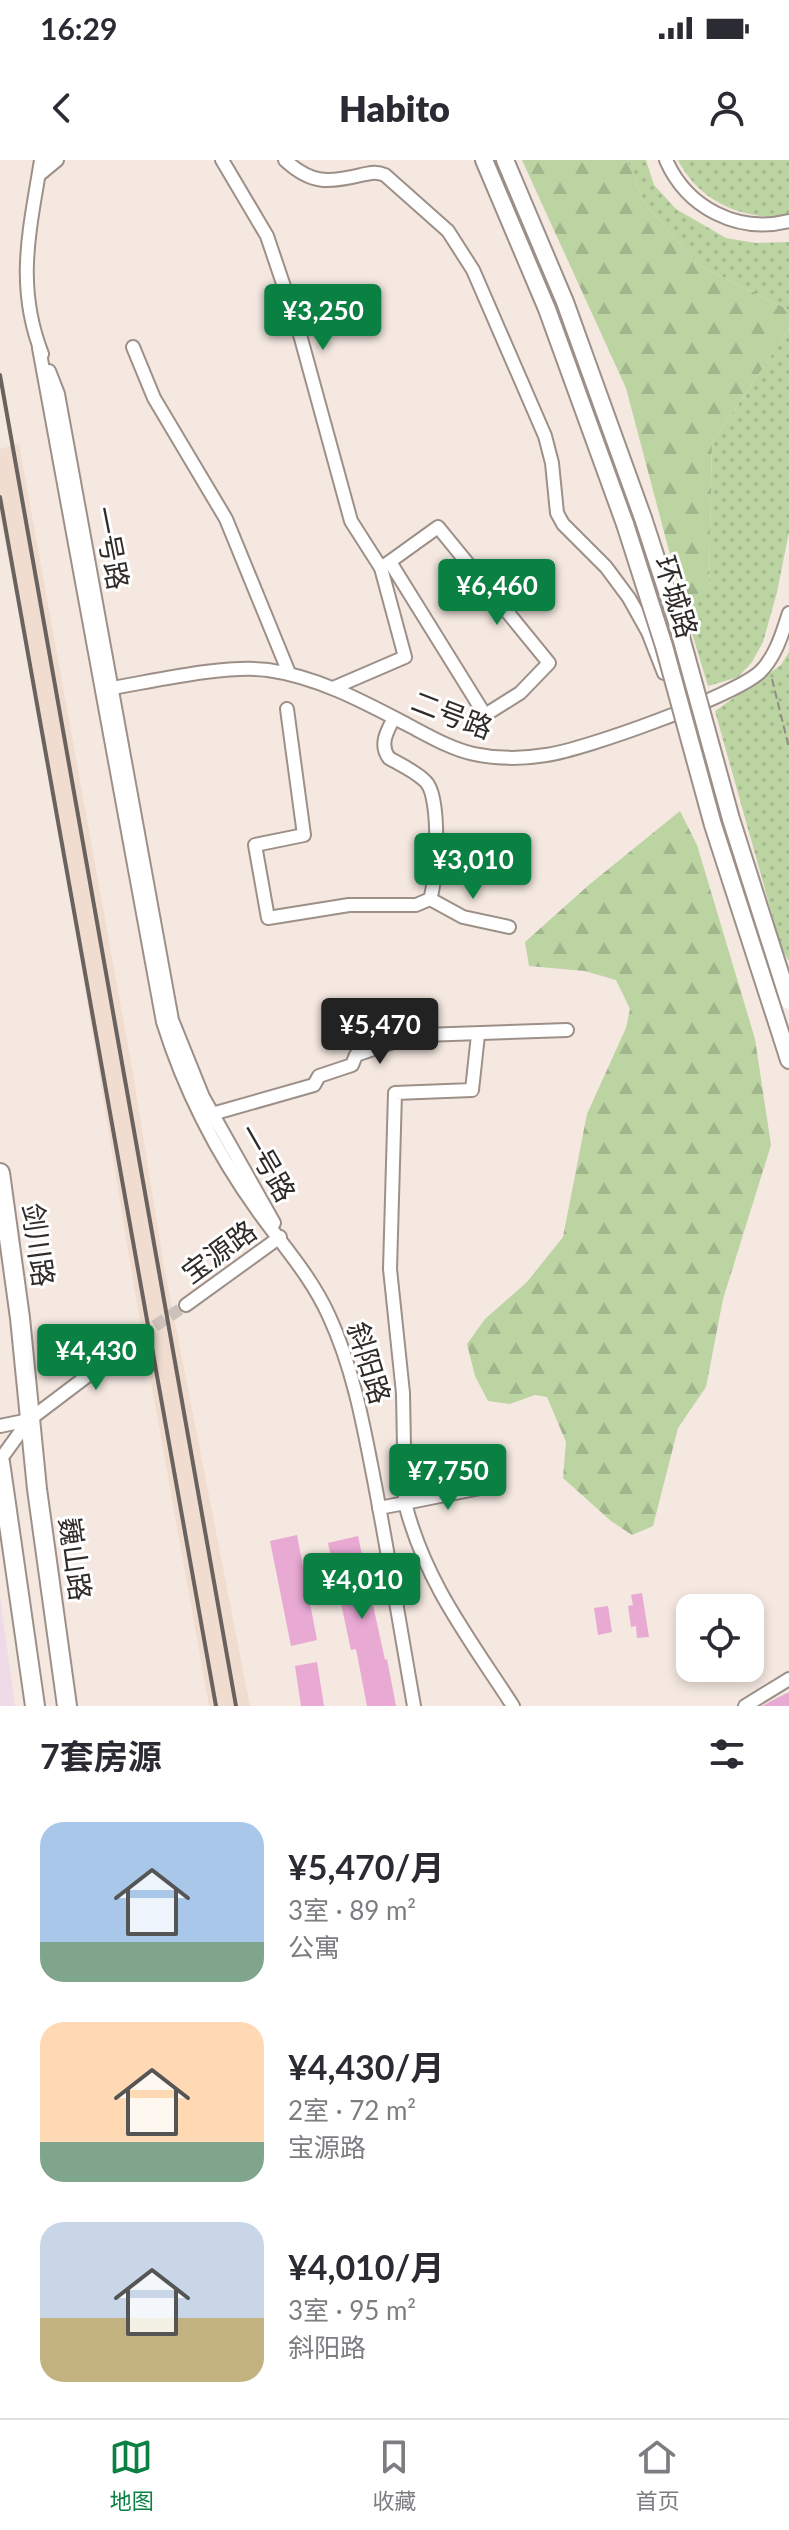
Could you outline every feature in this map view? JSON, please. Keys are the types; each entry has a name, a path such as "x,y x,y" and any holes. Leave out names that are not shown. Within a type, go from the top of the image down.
{"highway":[{"name":"剑川路","path":"0,1173 20,1318 29,1420"},
{"name":"巍山路","path":"29,1420 67,1706"},
{"path":"0,1461 35,1706"}],"main road":[{"name":"环城路","path":"484,160 558,337 625,524 664,646 713,825 789,1060"},
{"name":"环城路","path":"505,160 570,316 643,518 679,630 731,819 789,1001"}],"street":[{"name":"一号路","path":"41,160 28,233 25,271 30,317 39,348 108,689 159,1007 173,1054 259,1212 280,1237"},
{"path":"39,175 57,160"},
{"path":"222,160 267,236 299,331 351,521 386,565 485,715 520,693 549,663 438,527 386,565"},
{"path":"285,160 301,175 331,182 376,171 385,175 448,231 473,270 545,436 552,463 557,513 563,524 606,567 629,598 658,655 676,711"},
{"path":"666,160 682,187 714,213 749,224 789,221"},
{"path":"133,347 154,398 226,519 289,673"},
{"path":"333,688 405,657 386,565"},
{"name":"二号路","path":"108,689 245,669 289,673 333,688 466,752 529,758 574,749 750,680 764,667 779,642 789,613"},
{"path":"287,709 304,835 255,845 268,918 349,905 416,905 430,899"},
{"path":"394,718 387,731 385,753 425,781 432,793 435,870 430,899"},
{"path":"430,899 463,917 509,927"},
{"path":"207,1116 314,1085 319,1076 352,1065 356,1055 405,1038 567,1030"},
{"path":"478,1035 472,1090 395,1093 390,1269 403,1393 405,1503 416,1543 434,1583 513,1706"},
{"name":"宝源路","path":"186,1305 280,1237"},
{"name":"斜阳路","path":"280,1237 323,1304 346,1359 360,1411 414,1706"},
{"path":"0,1461 29,1420 140,1336"},
{"path":"0,1426 29,1420"},
{"path":"379,1508 485,1487"},
{"path":"745,1706 789,1679"}],"path":[{"path":"764,667 772,680 789,748"}],"shaded area":[{"path":"19,444 132,1068 164,1266 250,1706 209,1706 135,1292 36,691 0,517 0,449"},
{"path":"0,1597 15,1706 0,1706"}],"green space":[{"path":"522,160 627,160 644,202 697,264 789,310 789,329 712,443 709,589 682,600 626,388"},
{"path":"627,160 646,160 654,185 676,209 726,238 756,243 789,242 789,310 697,264 644,202"},
{"path":"678,160 789,160 789,216 756,215 724,206 698,187"},
{"path":"789,329 789,532 777,592 763,642 752,662 738,677 708,686 682,600 709,588 712,443"},
{"path":"789,652 789,961 782,950 715,711 781,665"},
{"path":"680,811 697,845 755,1039 771,1145 723,1299 706,1387 678,1428 653,1526 632,1535 611,1521 563,1478 566,1442 547,1397 535,1395 510,1404 488,1401 475,1376 467,1344 485,1319 527,1282 563,1237 587,1114 626,1028 630,1009 616,980 585,971 529,966 525,942"}],"building":[{"path":"297,1535 317,1640 291,1646 270,1541"},
{"path":"358,1536 396,1706 367,1706 356,1649 351,1650 328,1543"},
{"path":"642,1593 649,1637 637,1638 636,1626 631,1627 628,1606 633,1605 631,1595"},
{"path":"608,1606 612,1632 598,1635 594,1608"},
{"path":"317,1662 324,1706 301,1706 295,1666"},
{"path":"789,1692 789,1706 762,1706 771,1701"}],"tunnel":[{"path":"140,1336 186,1305"}],"railway":[{"path":"0,375 236,1706"},
{"path":"0,497 216,1706"}]}
